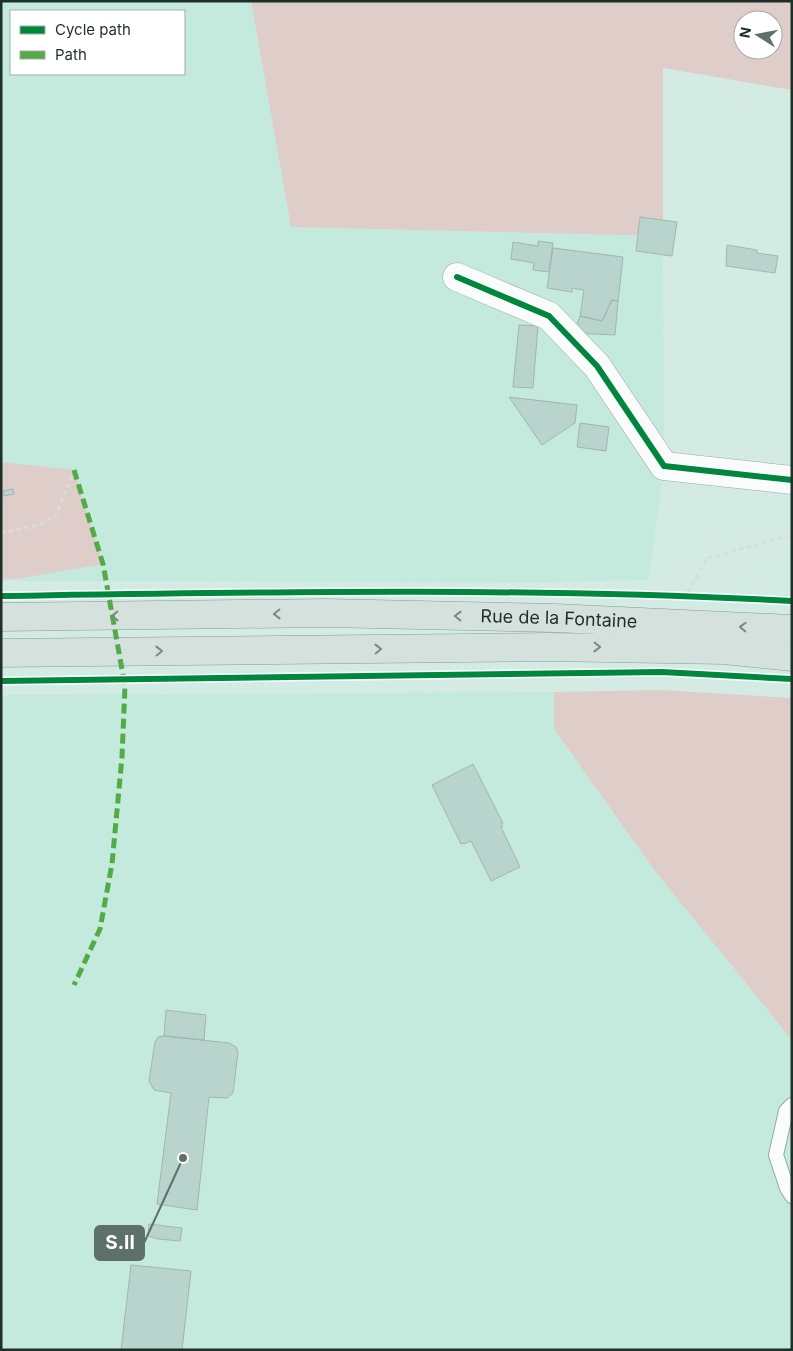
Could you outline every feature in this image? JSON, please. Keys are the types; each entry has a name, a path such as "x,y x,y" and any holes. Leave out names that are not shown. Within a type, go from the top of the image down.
{"main road":[{"name":"Rue de la Fontaine","path":"1,617 326,613 555,618 792,629"},
{"path":"1,653 548,647 724,650 792,657"}],"street":[{"path":"457,278 549,316 597,366 664,466 792,480"}],"lane":[{"path":"792,1105 786,1111 776,1155 787,1188 792,1196"}],"path":[{"path":"1,533 39,525 56,515 74,470"},
{"path":"695,596 686,595 708,558 792,534"}],"shaded area":[{"path":"1,1 251,1 291,227 663,236 664,466 649,580 553,582 1,581"},
{"path":"251,1 792,1 792,90 663,68 663,236 291,227"},
{"path":"1,462 74,470 103,564 16,579 1,579"},
{"path":"661,690 792,698 792,1040 655,871 554,729 554,692"},
{"path":"554,692 554,729 655,871 792,1040 792,1350 1,1350 1,695"}],"building":[{"path":"640,217 677,222 672,256 636,251"},
{"path":"538,241 553,243 549,272 533,270 534,263 511,259 513,242 538,246"},
{"path":"727,245 778,256 775,273 726,266"},
{"path":"553,248 623,257 618,301 612,300 602,321 580,316 584,290 572,288 572,292 547,288"},
{"path":"612,300 618,301 615,335 574,333 580,316 602,321"},
{"path":"519,325 538,326 533,388 513,387"},
{"path":"509,397 577,405 575,423 542,445"},
{"path":"580,423 609,427 606,451 577,447"},
{"path":"13,489 14,494 4,496 3,491"},
{"path":"473,764 503,823 501,827 520,867 491,881 471,841 461,844 432,785"},
{"path":"166,1010 206,1015 204,1040 164,1036"},
{"path":"164,1036 229,1043 236,1047 238,1052 233,1093 227,1098 209,1097 197,1210 157,1204 171,1093 154,1090 149,1081 155,1042 158,1037"},
{"path":"149,1224 182,1228 180,1241 148,1236"},
{"path":"131,1265 191,1271 182,1350 121,1350"}],"marked path":[{"path":"74,470 103,564 125,686 122,757 112,864 100,929 74,985"}],"cycle path":[{"path":"457,277 549,316 597,366 664,466 792,480"},
{"path":"1,596 298,592 495,592 792,601"},
{"path":"1,681 662,672 792,679"}],"place":[{"name":"S.II","path":"183,1158"}]}
